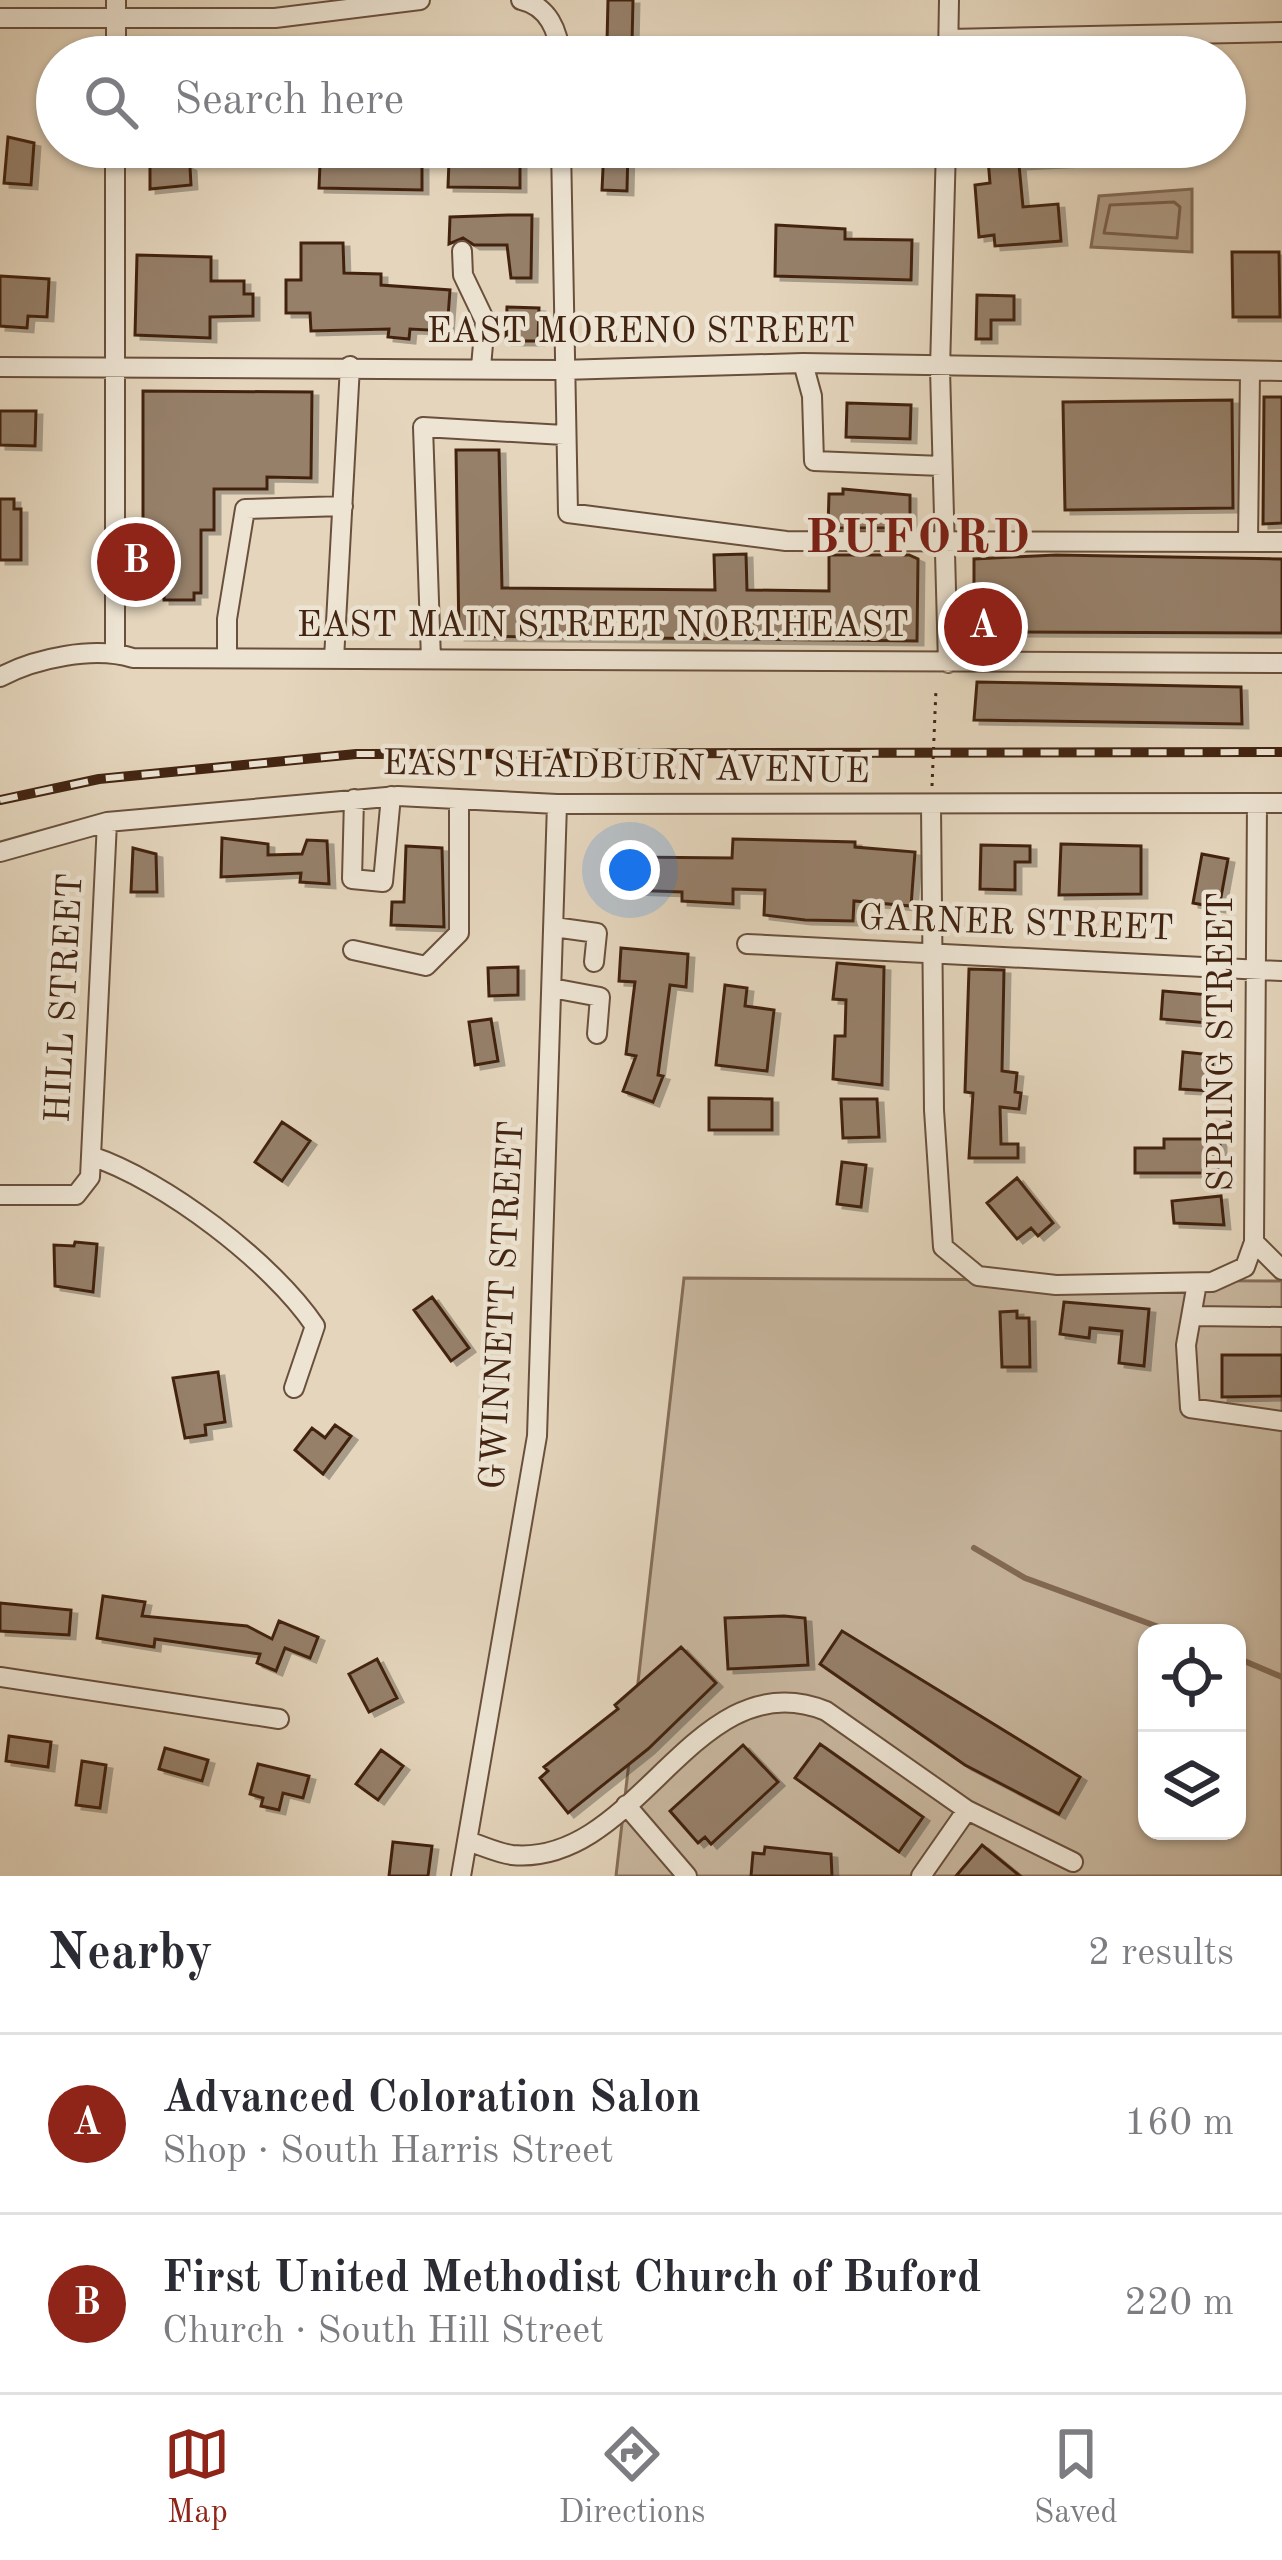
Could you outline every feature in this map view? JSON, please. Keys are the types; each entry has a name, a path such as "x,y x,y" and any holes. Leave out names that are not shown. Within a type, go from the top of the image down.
{"street":[{"path":"0,18 116,9 275,17 420,0"},
{"path":"521,0 536,3 560,36"},
{"path":"948,36 949,0"},
{"path":"1198,36 1282,32"},
{"path":"115,168 115,653"},
{"path":"561,168 561,370 568,513 786,541 1282,542"},
{"path":"945,168 940,369 948,663"},
{"path":"462,251 463,275 485,321 482,368"},
{"path":"803,362 812,397 814,461 941,466"},
{"name":"EAST MORENO STREET","path":"0,367 113,364 561,370 803,362 940,369 1282,371"},
{"path":"334,659 350,366"},
{"path":"1248,542 1250,372"},
{"path":"431,659 423,428 564,435"},
{"path":"227,658 226,619 239,570 245,509 344,506"},
{"name":"EAST MAIN STREET NORTHEAST","path":"0,677 26,664 115,653 133,658 1282,663"},
{"path":"354,800 352,879 383,882 391,796"},
{"name":"EAST SHADBURN AVENUE","path":"0,852 107,822 391,796 557,804 1282,802"},
{"path":"353,950 426,965 459,932 459,799"},
{"name":"SPRING STREET","path":"1257,802 1254,1242 1282,1270"},
{"name":"GWINNETT STREET","path":"461,1876 537,1436 557,804"},
{"path":"931,806 934,1110 943,1247 978,1276 1056,1285 1197,1283 1245,1267 1254,1242"},
{"name":"HILL STREET","path":"0,1195 76,1195 90,1177 107,822"},
{"path":"554,927 597,933 594,962"},
{"name":"GARNER STREET","path":"747,944 1282,971"},
{"path":"552,988 600,997 597,1034"},
{"path":"92,1156 128,1168 197,1216 300,1304 315,1326 294,1388"},
{"path":"1197,1283 1186,1345 1190,1408 1282,1421"},
{"path":"1192,1316 1282,1317"},
{"path":"0,1677 279,1719"},
{"path":"467,1841 513,1855 546,1850 626,1805 721,1720 751,1706 801,1701 826,1711 967,1810 1073,1862"},
{"path":"626,1805 686,1876"},
{"path":"921,1876 967,1810"}],"path":[{"path":"931,806 935,689"}],"shaded area":[{"path":"684,1278 1282,1281 1282,1876 616,1876"}],"water":[{"path":"1192,189 1192,252 1091,247 1099,196"}],"building":[{"path":"608,0 633,0 632,36 607,36"},
{"path":"8,137 34,143 31,185 4,183"},
{"path":"150,168 190,168 191,185 150,189"},
{"path":"320,168 422,168 422,190 319,188"},
{"path":"449,168 520,168 520,188 448,187"},
{"path":"603,168 628,168 627,191 602,190"},
{"path":"989,168 1019,168 1023,207 1058,204 1061,241 995,246 994,235 979,237 975,185 990,183"},
{"path":"532,215 531,278 511,278 507,245 474,245 463,238 449,244 450,217"},
{"path":"776,225 845,229 845,239 912,240 911,280 775,276"},
{"path":"301,243 343,243 344,273 381,274 381,285 450,290 447,331 410,329 409,339 388,337 389,329 311,331 310,313 286,313 286,280 301,280"},
{"path":"1232,252 1279,252 1280,317 1233,317"},
{"path":"137,255 211,257 211,281 244,281 244,294 253,294 253,316 210,317 210,338 135,335"},
{"path":"0,276 49,279 47,317 28,316 27,328 0,326"},
{"path":"977,295 1014,296 1014,320 991,320 991,339 976,339"},
{"path":"507,307 539,308 538,341 506,341"},
{"path":"143,391 312,392 311,478 267,477 267,489 214,489 214,530 201,530 201,593 194,593 194,600 164,600 164,593 156,593 156,532 143,532"},
{"path":"1264,397 1282,397 1282,523 1263,524"},
{"path":"1232,400 1233,508 1065,510 1063,402"},
{"path":"847,403 911,405 910,439 846,437"},
{"path":"0,411 36,411 35,446 0,445"},
{"path":"456,450 499,450 502,588 715,590 714,555 746,554 747,590 829,591 829,555 909,555 918,559 917,641 459,636"},
{"path":"843,489 910,495 910,528 828,528 829,494 843,494"},
{"path":"0,499 14,499 14,509 21,509 21,560 0,560"},
{"path":"1056,555 1282,559 1282,633 974,632 974,559"},
{"path":"977,682 1241,687 1242,724 974,720"},
{"path":"222,838 268,844 268,855 302,854 307,840 327,841 329,884 300,882 301,873 221,877"},
{"path":"733,839 855,842 855,847 915,852 911,906 854,901 853,921 805,920 764,915 765,890 733,889 733,904 682,901 682,892 627,890 629,857 732,858"},
{"path":"1061,844 1141,846 1141,894 1059,895"},
{"path":"981,845 1030,846 1030,862 1015,862 1015,890 980,889"},
{"path":"406,846 442,848 444,927 391,925 392,902 404,902"},
{"path":"133,848 156,854 157,892 131,892"},
{"path":"1202,854 1228,859 1219,908 1193,903"},
{"path":"621,948 688,954 686,987 670,985 658,1075 663,1076 653,1102 623,1091 636,1056 626,1054 635,982 619,981"},
{"path":"837,963 884,967 882,1085 833,1079 835,1036 845,1036 846,1000 833,999"},
{"path":"518,967 518,995 489,996 488,968"},
{"path":"969,969 1004,970 1002,1071 1017,1073 1015,1092 1021,1093 1019,1109 1000,1107 1001,1144 1018,1144 1018,1158 969,1158 973,1093 965,1092"},
{"path":"725,985 747,988 745,1006 774,1010 767,1071 716,1065"},
{"path":"1163,991 1210,995 1208,1023 1161,1019"},
{"path":"491,1019 498,1061 475,1065 469,1022"},
{"path":"1183,1052 1213,1055 1211,1091 1180,1089"},
{"path":"709,1098 772,1099 772,1130 709,1130"},
{"path":"841,1099 877,1099 879,1137 843,1138"},
{"path":"282,1122 310,1141 282,1181 255,1162"},
{"path":"1164,1139 1220,1139 1220,1173 1135,1173 1135,1148 1164,1148"},
{"path":"842,1162 866,1165 861,1207 837,1204"},
{"path":"1017,1178 1053,1223 1038,1236 1031,1228 1017,1239 987,1203"},
{"path":"1221,1196 1224,1225 1174,1223 1172,1201"},
{"path":"75,1242 97,1244 93,1292 55,1286 54,1245 74,1246"},
{"path":"432,1297 469,1348 451,1361 414,1310"},
{"path":"1064,1302 1149,1309 1144,1366 1119,1363 1122,1331 1090,1328 1089,1338 1060,1334"},
{"path":"1017,1311 1017,1318 1029,1318 1030,1367 1002,1367 1000,1312"},
{"path":"1222,1355 1282,1355 1282,1396 1222,1397"},
{"path":"218,1372 225,1422 205,1425 206,1435 185,1438 173,1378"},
{"path":"335,1425 351,1436 323,1474 295,1450 312,1428 325,1438"},
{"path":"103,1596 145,1602 142,1616 247,1626 272,1639 279,1621 318,1637 310,1658 285,1648 276,1671 257,1663 260,1654 155,1639 154,1647 97,1638"},
{"path":"0,1603 71,1610 69,1635 0,1631"},
{"path":"725,1618 805,1618 808,1665 728,1669"},
{"path":"842,1631 1080,1777 1059,1814 965,1765 820,1664"},
{"path":"681,1647 716,1683 648,1749 568,1813 540,1778 548,1771 544,1767 618,1709 615,1705"},
{"path":"377,1659 397,1698 369,1712 349,1674"},
{"path":"9,1736 51,1742 48,1767 6,1761"},
{"path":"820,1744 923,1817 899,1852 795,1778"},
{"path":"743,1745 778,1782 711,1844 705,1837 698,1843 670,1811"},
{"path":"165,1748 208,1760 202,1781 159,1769"},
{"path":"381,1750 403,1766 378,1800 356,1784"},
{"path":"82,1761 106,1765 100,1808 76,1805"},
{"path":"258,1764 309,1776 303,1798 283,1793 279,1810 261,1806 263,1798 250,1794"},
{"path":"393,1842 432,1846 428,1876 389,1876"},
{"path":"982,1845 1020,1876 956,1876"},
{"path":"765,1847 831,1854 832,1876 751,1876 753,1853 764,1854"}],"waterway":[{"path":"974,1548 1025,1578 1150,1624"},
{"path":"1246,1662 1282,1677"}],"railway":[{"path":"0,800 99,779 356,754 1282,752"}],"place":[{"name":"First United Methodist Church of Buford","path":"136,562"},
{"name":"Advanced Coloration Salon","path":"983,627"}],"district":[{"name":"BUFORD","path":"919,539"}]}
